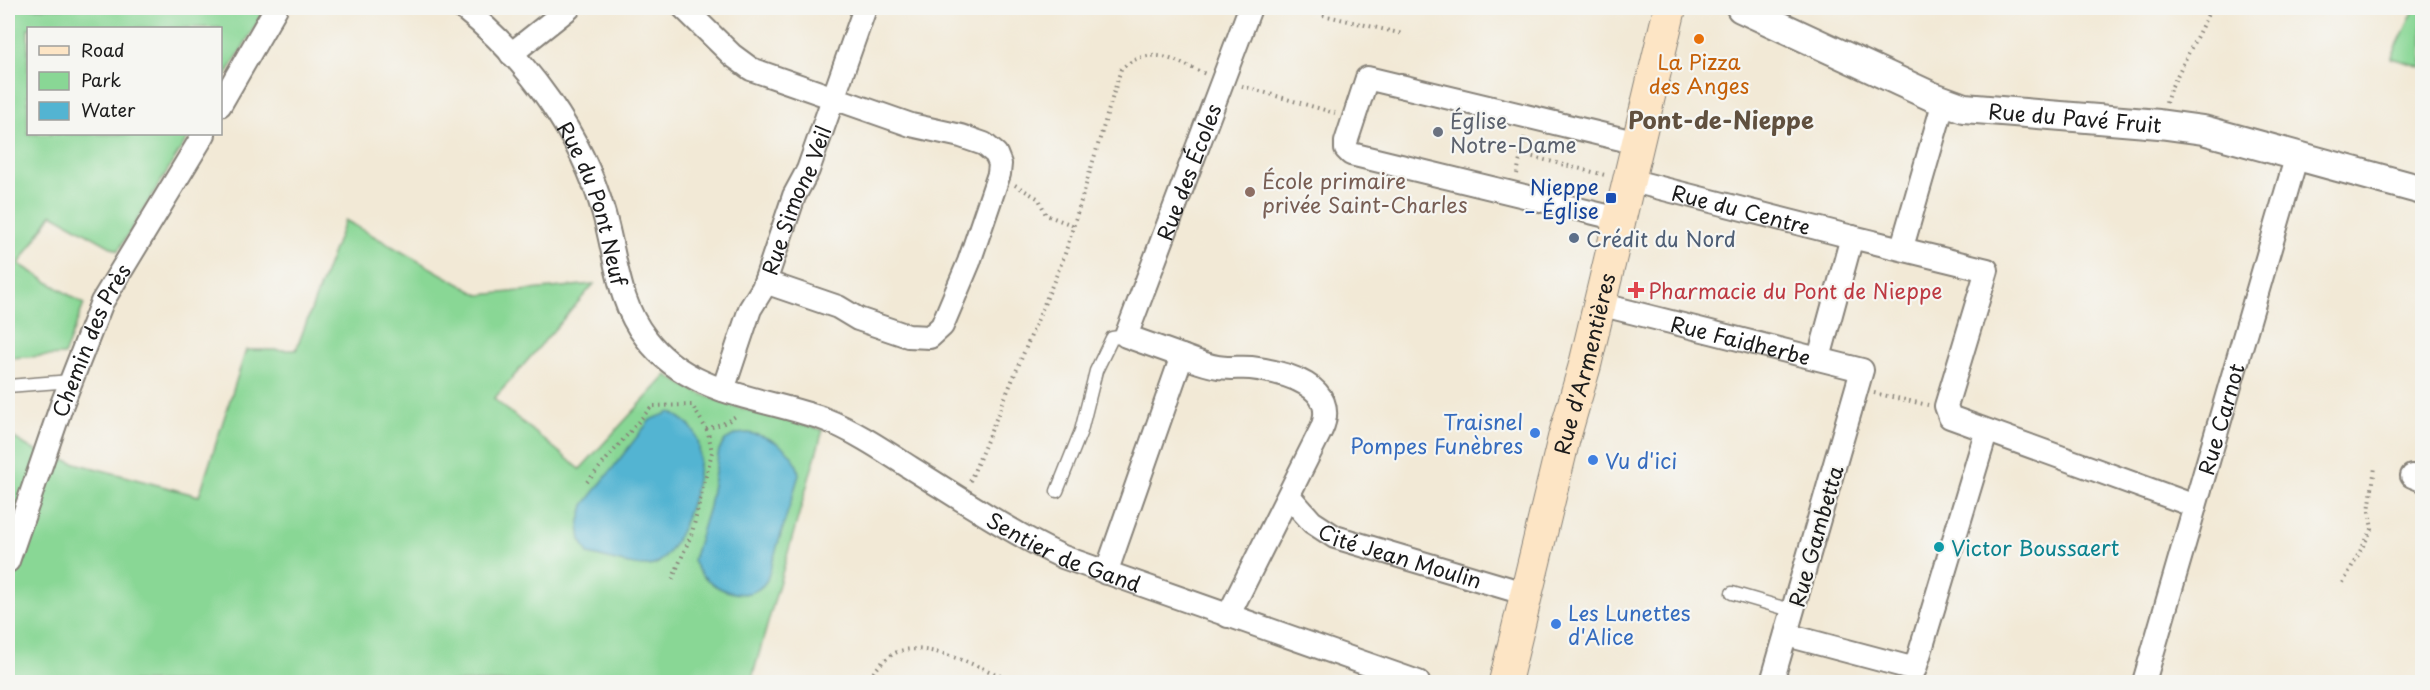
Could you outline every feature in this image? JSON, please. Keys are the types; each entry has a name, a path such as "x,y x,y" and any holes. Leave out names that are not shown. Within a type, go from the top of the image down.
{"main road":[{"name":"Rue d'Armentières","path":"1505,682 1620,219 1618,178 1638,143 1670,8"}],"street":[{"path":"222,102 276,8"},
{"name":"Rue du Pont Neuf","path":"463,8 511,54 550,103 587,169 602,207 624,293 635,322 651,344 675,367 703,384 723,390"},
{"path":"511,54 569,8"},
{"path":"684,8 742,64 911,125 952,133 984,144 998,159 998,178 969,262 953,294 945,321 939,330 930,336 908,336 858,319 838,307 765,282"},
{"name":"Rue Simone Veil","path":"723,390 750,309 765,282 794,196 808,170 866,8"},
{"name":"Rue des Écoles","path":"1126,336 1250,8"},
{"name":"Rue du Pavé Fruit","path":"1741,8 1944,101 1977,110 2159,124 2203,130 2422,190"},
{"path":"1620,219 1351,154 1346,146 1367,78 1638,143"},
{"path":"1902,248 1944,101"},
{"name":"Chemin des Près","path":"8,561 71,381 110,288 203,135"},
{"name":"Rue Carnot","path":"2144,682 2297,155"},
{"name":"Rue du Centre","path":"1618,178 1987,270 1947,405"},
{"path":"1819,358 1852,237"},
{"name":"Rue Faidherbe","path":"1599,304 1862,370 1856,389"},
{"path":"1126,336 1215,367 1258,369 1306,383 1320,393 1326,410 1324,424 1228,616"},
{"path":"1106,573 1182,356"},
{"name":"Rue Gambetta","path":"1772,682 1856,389"},
{"name":"Sentier de Gand","path":"723,390 796,410 841,426 1034,543 1106,573 1418,682"},
{"path":"1947,405 1954,420 2195,506"},
{"path":"1786,635 1915,669 1986,433"},
{"name":"Cité Jean Moulin","path":"1289,496 1312,522 1335,537 1527,594"}],"lane":[{"path":"1057,491 1081,431 1096,371 1112,338 1126,336"},
{"path":"8,386 71,381"},
{"path":"1732,593 1794,611"}],"path":[{"path":"2159,124 2170,90 2211,8"},
{"path":"1323,15 1403,34"},
{"path":"963,500 1002,398 1064,257 1121,69 1133,58 1159,55 1223,81 1353,118"},
{"path":"1513,194 1529,117"},
{"path":"1521,154 1618,178"},
{"path":"998,178 1029,191 1039,198 1046,215 1072,225"},
{"path":"1856,389 1947,405"},
{"path":"587,482 652,406 692,405 706,429 712,452 703,496 692,533 672,580"},
{"path":"706,429 727,422 737,415 741,406"},
{"path":"2343,583 2372,529 2368,511 2375,467"},
{"path":"866,682 880,664 896,652 916,649 951,657 1015,682"}],"green space":[{"path":"8,8 266,8 222,82 222,27 27,27 27,135 189,135 118,251 52,214 19,264 84,304 64,355 8,358"},
{"path":"2415,8 2422,8 2422,67 2391,58"},
{"path":"345,220 479,295 594,284 494,399 580,469 667,375 684,386 722,402 823,430 751,682 8,682 8,434 32,449 53,457 199,496 246,350 296,350"}],"water":[{"path":"670,412 684,420 694,431 700,454 690,508 675,543 666,556 650,566 633,565 588,554 581,541 579,525 584,505 650,420"},
{"path":"748,433 765,437 781,446 793,458 799,475 767,580 759,589 738,594 716,586 706,579 693,560 709,507 719,450 725,440 736,434"}],"place":[{"name":"La Pizza des Anges","path":"1699,39"},
{"name":"Église Notre-Dame","path":"1438,132"},
{"name":"École primaire privée Saint-Charles","path":"1250,192"},
{"name":"Nieppe – Église","path":"1611,198"},
{"name":"Crédit du Nord","path":"1574,238"},
{"name":"Pharmacie du Pont de Nieppe","path":"1636,290"},
{"name":"Traisnel Pompes Funèbres","path":"1535,433"},
{"name":"Vu d'ici","path":"1593,460"},
{"name":"Victor Boussaert","path":"1939,547"},
{"name":"Les Lunettes d'Alice","path":"1556,624"}],"district":[{"name":"Pont-de-Nieppe","path":"1721,119"}]}
